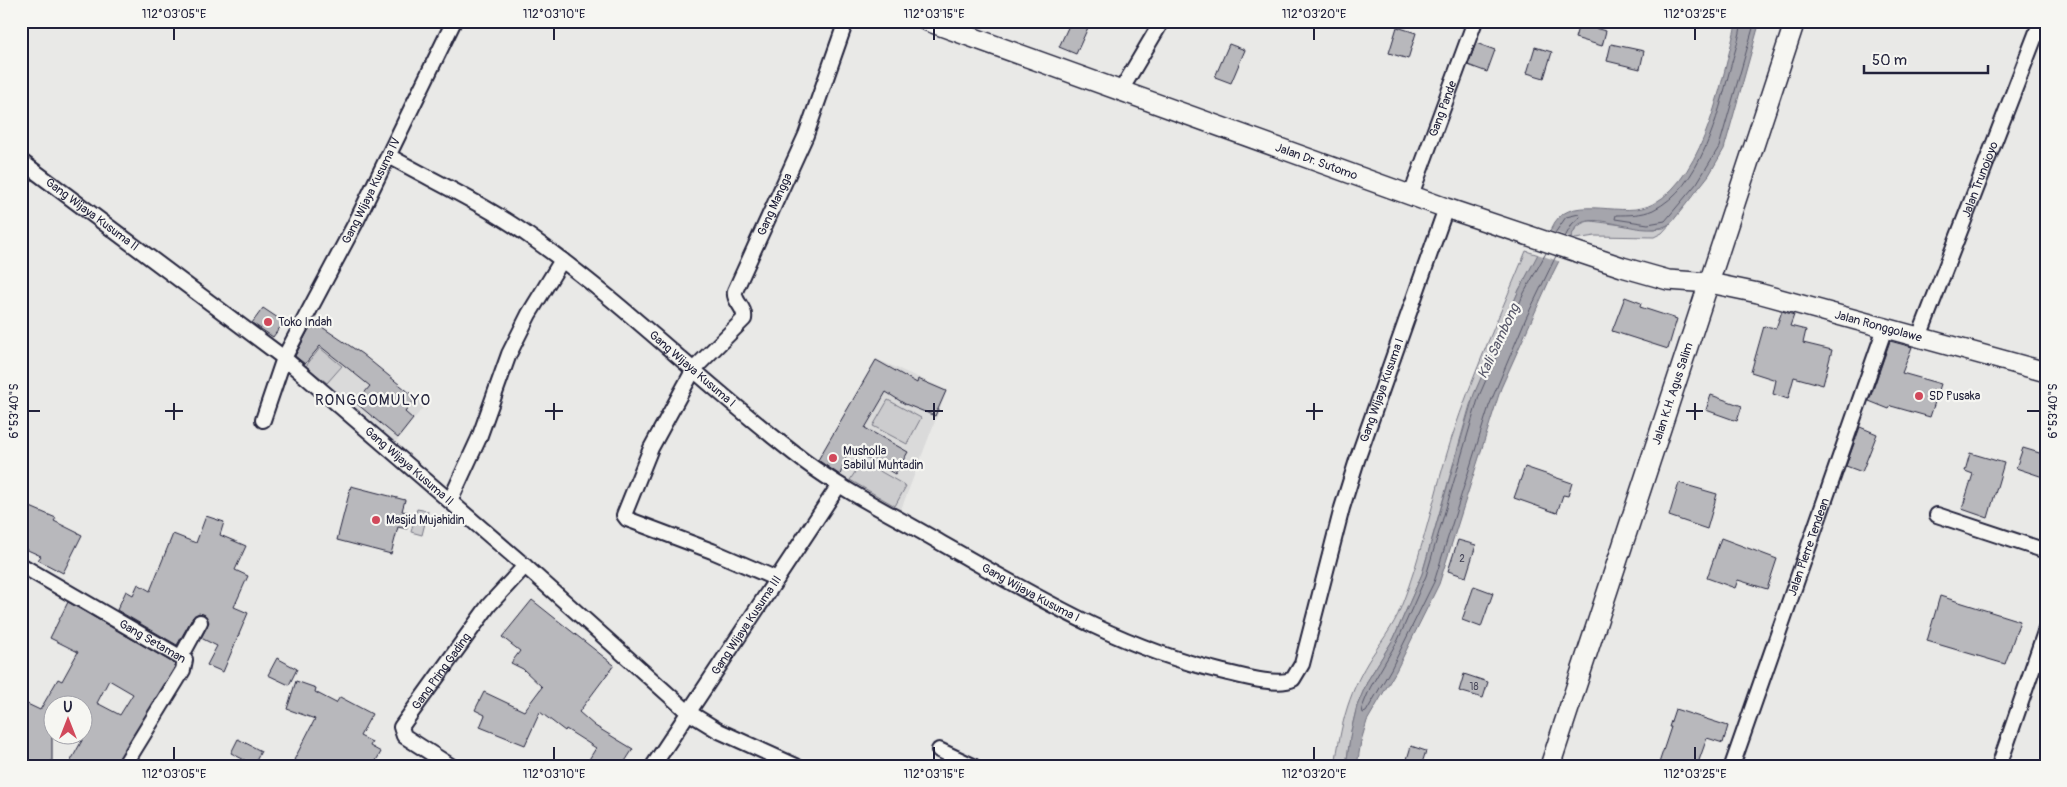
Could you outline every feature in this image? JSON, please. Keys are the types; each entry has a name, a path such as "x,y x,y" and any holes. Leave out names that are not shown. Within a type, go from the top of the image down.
{"main road":[{"name":"Jalan Dr. Sutomo","path":"927,21 1446,208 1571,250 1668,280 1710,283"},
{"name":"Jalan K.H. Agus Salim","path":"1550,766 1710,283 1790,23"},
{"name":"Jalan Ronggolawe","path":"1710,283 1758,293 2046,372"}],"street":[{"name":"Gang Wijaya Kusuma IV","path":"263,420 284,358 389,156 454,21"},
{"name":"Gang Mangga","path":"694,369 744,318 744,312 734,298 735,291 806,135 846,21"},
{"path":"1120,92 1162,21"},
{"name":"Gang Pande","path":"1411,195 1475,21"},
{"name":"Jalan Trunojoyo","path":"1919,337 2041,21"},
{"name":"Gang Wijaya Kusuma I","path":"389,156 516,227 562,260 605,293 792,451 839,485 1030,593 1116,637 1182,662 1252,678 1289,681 1295,676 1302,664 1357,460 1446,208"},
{"name":"Gang Wijaya Kusuma II","path":"21,161 284,358 525,566 688,712 719,731 796,766"},
{"path":"450,501 478,438 509,354 529,314 562,260"},
{"name":"Jalan Pierre Tendean","path":"1732,766 1885,328"},
{"path":"694,369 651,448 624,516 777,579"},
{"name":"Gang Wijaya Kusuma III","path":"653,766 839,485"},
{"path":"1937,516 2046,551"},
{"name":"Gang Setaman","path":"21,565 181,657 186,662 183,670 124,766"},
{"name":"Gang Pring Gading","path":"451,766 404,736 401,727 489,605 525,566"},
{"path":"181,657 200,622"},
{"path":"1999,766 2046,629"},
{"path":"939,750 973,766"}],"shaded area":[{"path":"1591,221 1654,229 1664,228 1672,222 1662,233 1654,237 1595,236 1575,239 1559,261 1574,230 1584,222"},
{"path":"1526,251 1539,255 1519,290 1470,405 1422,574 1394,638 1368,680 1357,706 1346,766 1335,766 1350,700 1368,662 1398,615 1416,565 1460,413"},
{"path":"311,320 358,351 425,405 395,443 291,356"},
{"path":"320,348 342,366 327,383 306,366"},
{"path":"876,359 947,390 900,512 816,463"},
{"path":"888,400 921,418 907,444 873,426"},
{"path":"862,461 906,486 895,506 850,480"},
{"path":"417,509 428,511 422,535 411,532"}],"water":[{"name":"Kali Sambong","path":"1737,21 1760,21 1724,149 1709,175 1672,222 1661,228 1635,228 1595,220 1584,222 1576,227 1549,281 1501,388 1439,584 1396,671 1367,721 1361,741 1357,766 1346,766 1357,706 1368,680 1394,638 1422,574 1474,394 1519,290 1555,222 1563,214 1574,209 1628,209 1641,208 1653,204 1671,190 1687,171 1710,122"}],"pier":[{"path":"1548,230 1573,238 1561,262 1537,254"}],"building":[{"path":"1071,21 1091,21 1076,54 1059,47"},
{"path":"1579,24 1606,31 1602,46 1575,38"},
{"path":"1397,27 1416,33 1408,59 1389,53"},
{"path":"1476,43 1495,50 1487,72 1468,65"},
{"path":"1229,44 1245,50 1231,83 1215,77"},
{"path":"1611,44 1644,51 1640,69 1607,61"},
{"path":"1535,47 1552,52 1544,78 1527,73"},
{"path":"1625,297 1641,303 1640,307 1677,319 1668,349 1612,331"},
{"name":"Toko Indah","path":"263,308 284,322 273,337 252,323"},
{"path":"1782,311 1794,315 1790,326 1806,330 1803,343 1832,350 1823,385 1794,377 1788,399 1773,394 1776,380 1751,372 1764,326 1776,328"},
{"path":"313,321 362,354 416,398 405,412 413,419 398,438 356,403 370,386 344,365 320,346 305,364 295,356"},
{"path":"1890,341 1912,347 1902,373 1941,384 1930,417 1891,406 1889,409 1869,401"},
{"path":"876,360 917,383 918,379 946,391 935,416 905,404 886,392 865,428 908,452 895,474 849,448 840,475 818,460"},
{"path":"1711,395 1742,406 1737,421 1706,410"},
{"path":"1860,427 1877,434 1862,472 1846,466"},
{"path":"2023,448 2046,455 2046,478 2016,468"},
{"path":"1970,453 2004,463 1988,518 1962,509 1973,474 1965,471"},
{"path":"1525,467 1572,483 1568,496 1563,495 1557,513 1514,498"},
{"path":"1679,483 1717,494 1707,529 1669,516"},
{"name":"Masjid Mujahidin","path":"351,486 405,500 402,511 411,513 407,529 398,527 391,554 337,540"},
{"path":"21,503 56,518 54,521 82,535 63,573 38,560 41,556 21,547"},
{"path":"206,516 224,522 220,535 246,546 235,570 248,576 234,607 248,613 223,672 207,665 217,646 201,638 209,622 205,615 199,613 193,617 177,645 117,610 126,591 133,595 138,584 150,591 173,534 196,543"},
{"path":"1721,538 1777,559 1767,589 1738,580 1735,588 1707,578"},
{"path":"1458,540 1476,545 1466,577 1448,571"},
{"path":"1474,586 1493,593 1481,627 1462,620"},
{"path":"1940,596 2020,621 2005,664 1927,641"},
{"path":"532,600 614,665 579,712 595,726 633,749 622,766 585,766 596,748 566,729 565,731 540,712 525,745 480,727 485,715 475,710 484,692 524,711 542,687 523,669 511,663 520,651 502,637"},
{"path":"68,602 175,664 175,667 115,766 68,766 80,744 92,744 92,694 49,694 58,679 62,681 78,652 50,638","holes":["109,680 133,694 120,715 97,703"]},
{"path":"277,658 297,669 289,685 268,675"},
{"path":"1464,674 1488,682 1483,698 1459,691"},
{"path":"296,681 316,688 315,692 336,703 340,697 372,714 360,736 372,742 370,746 381,752 373,766 364,766 354,761 351,766 306,766 294,760 315,719 287,709"},
{"path":"21,701 40,710 42,707 42,744 52,744 52,766 21,766"},
{"path":"1675,709 1728,726 1723,743 1707,738 1697,766 1658,766"},
{"path":"238,739 261,751 254,765 231,753"},
{"path":"1411,746 1426,751 1421,766 1405,766"}],"place":[{"name":"Toko Indah","path":"268,322"},
{"name":"SD Pusaka","path":"1919,396"},
{"name":"Musholla Sabilul Muhtadin","path":"833,458"},
{"name":"Masjid Mujahidin","path":"376,520"}],"district":[{"name":"RONGGOMULYO","path":"373,400"}]}
